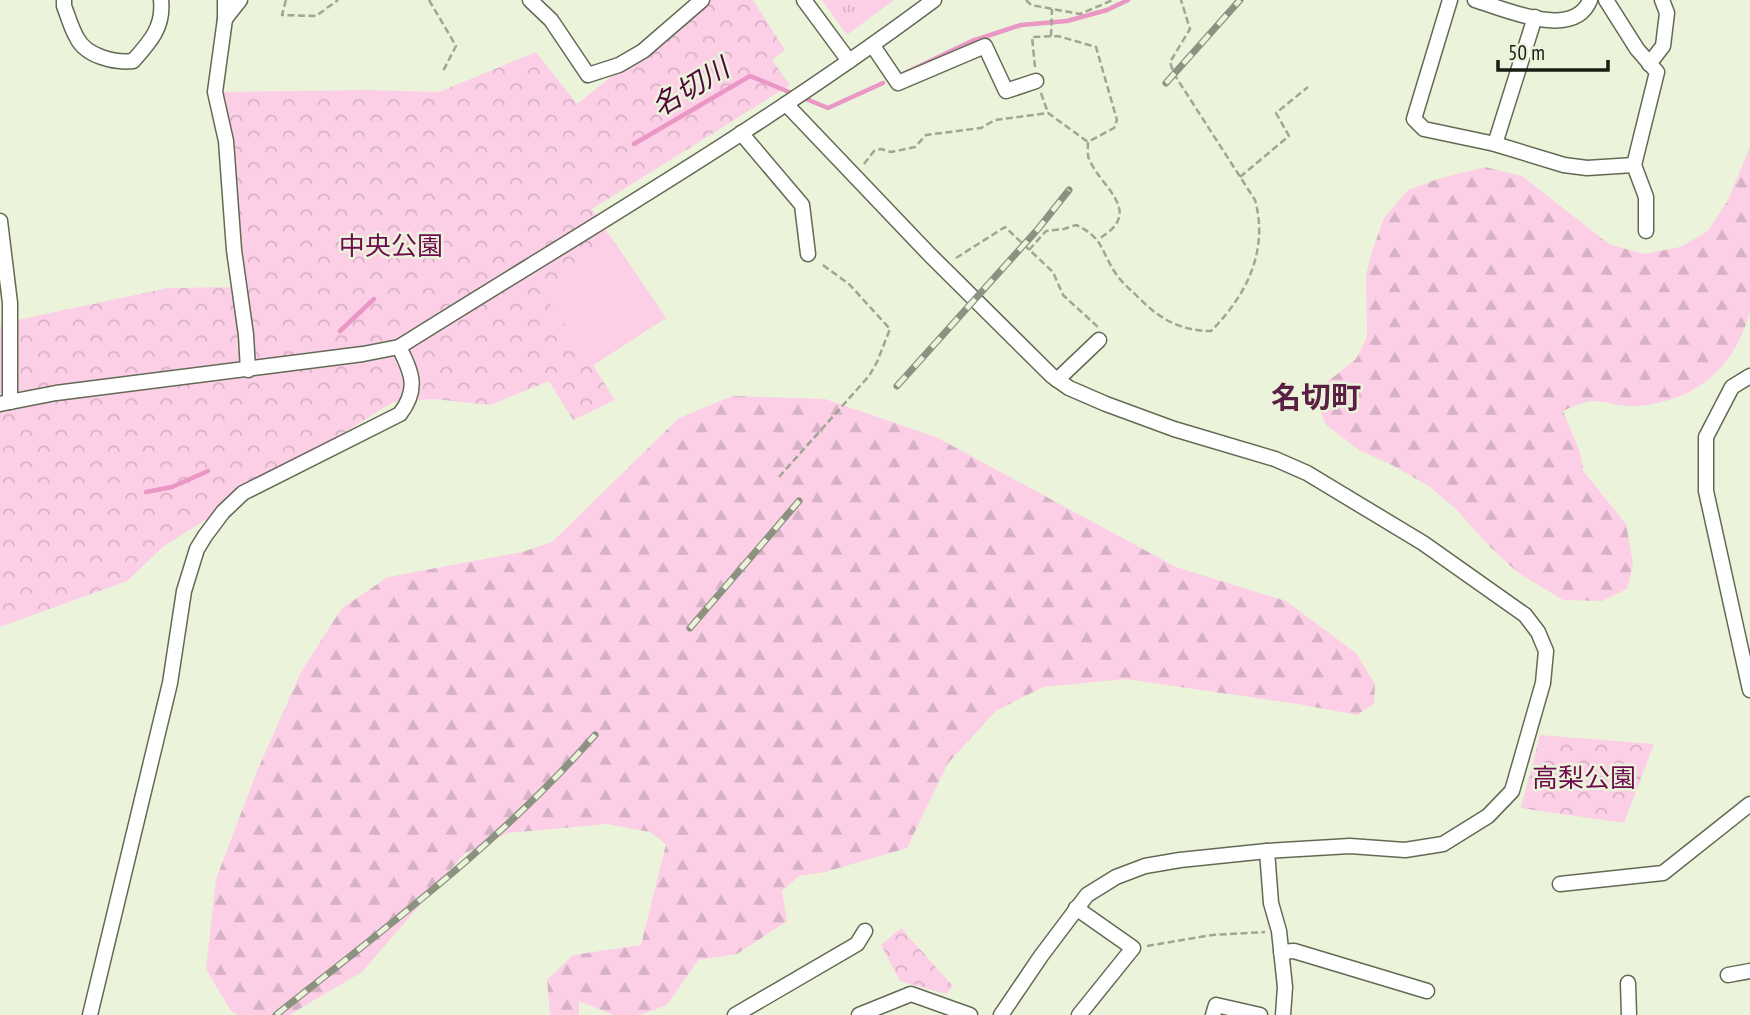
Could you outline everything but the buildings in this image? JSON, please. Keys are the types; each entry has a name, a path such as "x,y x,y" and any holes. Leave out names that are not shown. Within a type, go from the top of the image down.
{"street":[{"path":"64,0 78,41 105,60 121,62 133,61 149,43 162,16 161,0"},
{"path":"225,0 215,92 226,141 234,250 248,370"},
{"path":"225,19 240,0"},
{"path":"530,0 551,20 588,75 619,65 643,51 702,0"},
{"path":"804,0 849,61"},
{"path":"0,220 10,303 5,403 56,393 248,370 399,347 788,103 873,46 934,0"},
{"path":"1450,0 1414,118 1424,129 1495,144 1564,165 1587,169 1634,164"},
{"path":"1475,0 1535,18 1558,21 1579,15 1590,0"},
{"path":"1606,0 1637,49 1657,72 1634,164 1646,197 1646,231"},
{"path":"1649,64 1663,46 1667,13 1662,0"},
{"path":"1495,144 1535,18"},
{"path":"873,46 898,83 985,46 1006,91 1036,80"},
{"path":"788,103 943,267 1057,380 1106,404 1174,429 1275,459 1307,473 1423,543 1525,615 1538,632 1546,651 1543,683 1512,791 1488,816 1443,844 1405,850 1350,846 1266,851 1145,866 1116,877 1087,895 1076,908 1001,1015"},
{"path":"741,133 802,205 808,254"},
{"path":"1057,380 1099,340"},
{"path":"90,1015 170,683 184,591 197,549 223,512 243,493 400,414 408,402 412,385 411,371 399,347"},
{"path":"1750,376 1732,387 1718,411 1706,437 1704,458 1706,491 1750,690"},
{"path":"1560,884 1663,873 1750,804"},
{"path":"1266,851 1271,903 1279,931 1285,987 1283,1015"},
{"path":"1076,908 1133,948 1079,1015"},
{"path":"735,1015 857,944 865,932"},
{"path":"1281,952 1294,951 1427,990"},
{"path":"1728,975 1750,971"},
{"path":"1628,983 1629,1015"},
{"path":"859,1015 911,994 970,1015"},
{"path":"1213,1015 1216,1005 1260,1015"}],"path":[{"path":"286,0 282,15 316,16 338,0"},
{"path":"429,0 456,46 442,73"},
{"path":"1026,0 1031,5 1080,14 1113,0"},
{"path":"1029,250 1046,230 1076,225 1094,233 1117,276 1150,310 1166,321 1192,331 1211,331 1248,284 1257,254 1260,217 1255,201 1174,74 1170,62 1191,29 1181,0"},
{"path":"1051,36 1052,9"},
{"path":"1051,36 1077,40 1096,47 1117,120 1114,128 1088,142 1048,113 1036,80 1032,37 1051,36"},
{"path":"1240,177 1289,136 1276,113 1308,87"},
{"path":"863,169 865,161 874,151 881,149 891,152 915,147 926,135 981,128 995,120 1048,113"},
{"path":"1088,142 1088,158 1118,202 1119,215 1114,226 1097,239"},
{"path":"943,267 1005,227 1053,272 1063,295 1100,329 1099,340"},
{"path":"779,477 869,376 890,328 849,284 808,254"},
{"path":"1133,948 1212,935 1279,931"}],"green space":[{"name":"中央公園","path":"707,0 753,0 785,50 772,60 790,85 592,209 666,318 593,365 615,400 573,420 549,381 490,405 433,399 393,402 164,546 127,581 0,627 0,327 22,319 168,288 239,287 215,92 439,92 536,52 577,104"},
{"path":"822,0 894,0 847,35"},
{"path":"1750,147 1750,312 1734,350 1710,378 1678,397 1637,406 1590,401 1563,411 1579,450 1584,472 1626,524 1633,564 1627,589 1602,601 1563,600 1517,572 1456,509 1430,487 1359,450 1326,425 1317,404 1326,383 1356,359 1367,337 1366,275 1372,251 1384,218 1408,190 1485,167 1522,176 1609,244 1644,254 1680,247 1708,231 1728,200"},
{"path":"616,245 666,318 593,365 543,294"},
{"path":"733,396 825,399 936,437 1176,567 1286,601 1356,653 1375,684 1374,704 1357,715 1125,679 1043,687 996,711 948,763 907,848 825,872 799,876 782,891 787,921 737,954 698,960 667,1005 640,1015 614,1015 579,1001 579,1015 550,1015 547,980 573,955 641,945 666,844 650,832 607,824 508,833 464,854 362,972 289,1015 238,1015 231,1011 206,969 216,879 257,771 301,672 342,608 388,577 522,552 552,542 679,418"},
{"name":"高梨公園","path":"1540,735 1654,744 1624,823 1521,808"},
{"path":"901,928 953,986 946,994 900,981 881,945"}],"waterway":[{"name":"名切川","path":"905,73 972,41 1021,25 1067,21 1107,10 1128,0"},
{"name":"名切川","path":"634,144 750,76 828,108 883,83"},
{"name":"名切川","path":"340,331 374,299"},
{"name":"名切川","path":"146,492 172,487 208,471"}],"railway":[{"path":"1166,83 1240,0"},
{"path":"897,386 1038,229 1069,190"},
{"path":"690,628 799,501"},
{"path":"276,1015 482,847 521,812 595,735"}],"district":[{"name":"名切町","path":"1316,398"}]}
